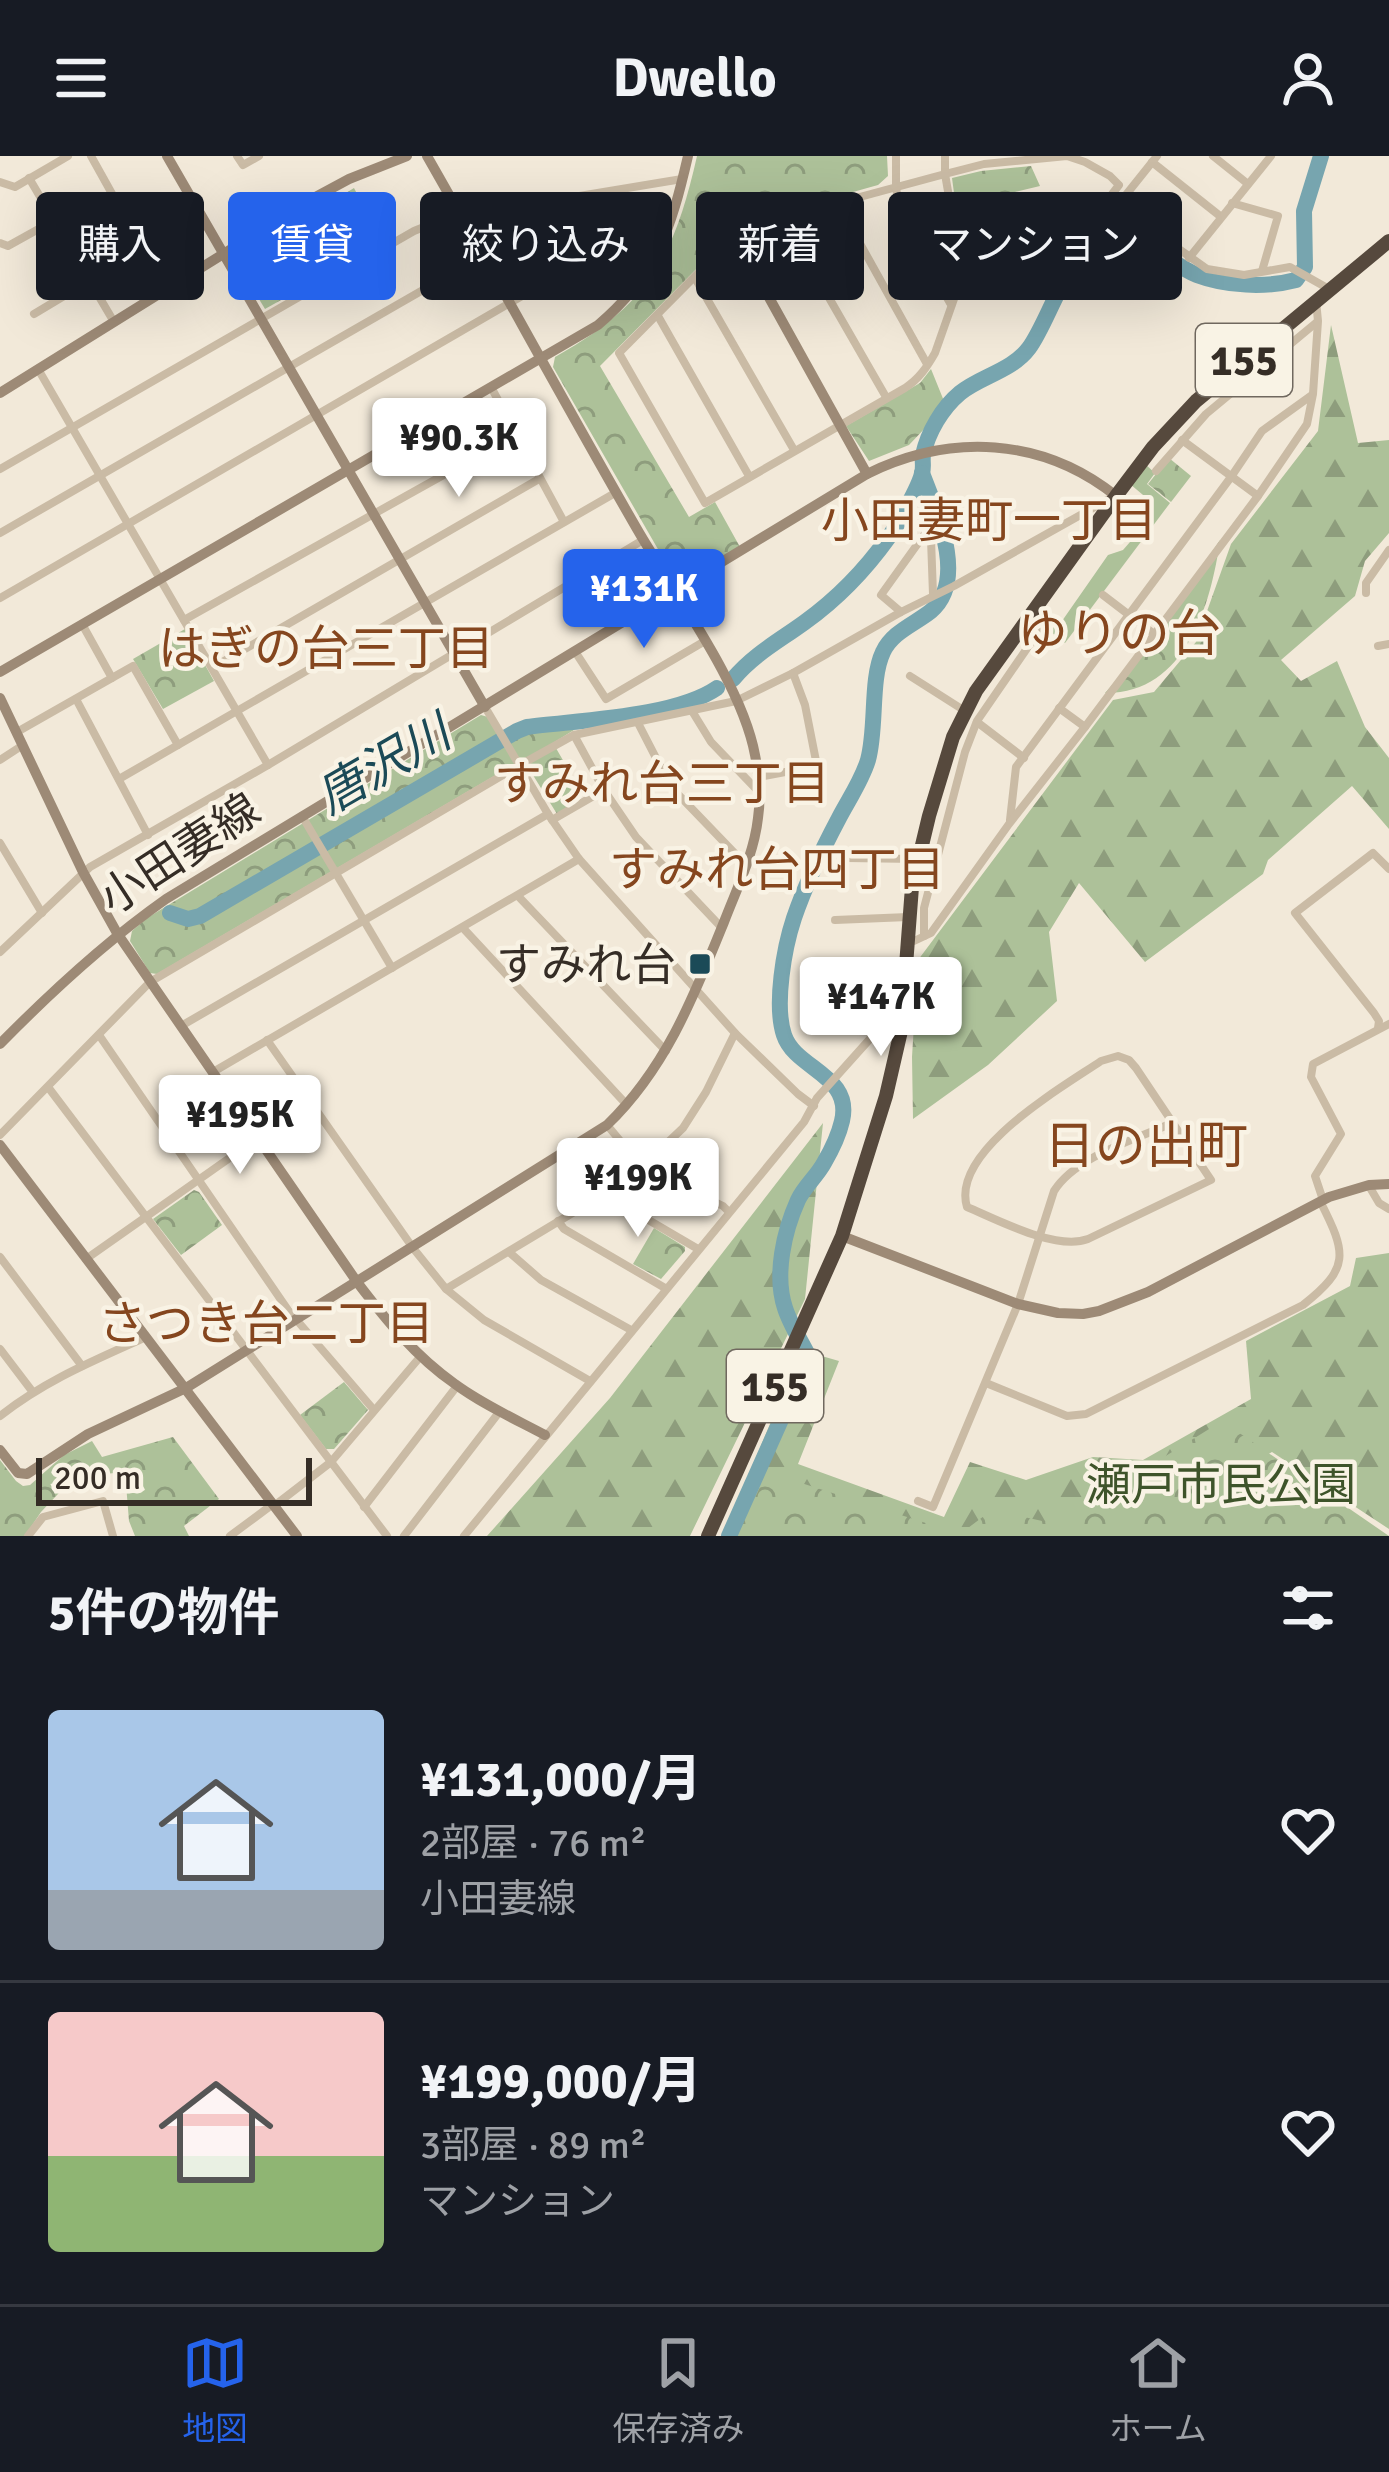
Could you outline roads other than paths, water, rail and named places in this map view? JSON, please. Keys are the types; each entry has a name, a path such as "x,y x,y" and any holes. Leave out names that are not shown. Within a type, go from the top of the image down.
{"highway":[{"name":"155","path":"708,1536 842,1236 886,1096 903,1013 908,916 917,859 948,752 971,716 987,676 1153,447 1196,400 1389,241"}],"street":[{"path":"0,182 15,187 68,156"},
{"path":"91,156 111,192"},
{"path":"167,156 550,817 579,859 735,1033 816,1102"},
{"path":"237,156 243,165 259,156"},
{"path":"0,393 349,179 407,156"},
{"path":"428,156 448,192"},
{"path":"0,672 598,325 638,286 674,216 688,156"},
{"path":"896,156 902,216 950,303"},
{"path":"794,450 695,278 620,353 705,503 917,380 935,353 974,242 949,197 944,156"},
{"path":"864,197 984,164 1066,156 1110,176 1119,185 1114,192"},
{"path":"1213,156 1247,184"},
{"path":"1189,258 1271,156"},
{"path":"1128,192 1155,159 1220,216"},
{"path":"29,178 37,192"},
{"path":"610,192 682,179"},
{"path":"1232,203 1278,216 1262,271"},
{"path":"0,470 420,229"},
{"path":"0,243 8,246 36,230"},
{"path":"864,251 928,365"},
{"path":"1182,253 1207,268 1244,275 1290,267 1330,289"},
{"path":"0,533 420,291"},
{"path":"34,314 57,300"},
{"path":"101,300 115,323"},
{"path":"0,598 512,300"},
{"path":"770,300 868,474"},
{"path":"831,300 886,397"},
{"path":"907,938 924,938 1258,496 1307,424 1313,394 1316,301"},
{"path":"0,1450 18,1473 26,1474 88,1434 186,1388 607,1125 627,1106 666,1052 696,991 746,866 758,818 751,737 705,641 509,302"},
{"path":"658,315 749,476"},
{"path":"1156,471 1206,414 1318,321"},
{"path":"38,369 268,765"},
{"path":"491,387 565,522"},
{"path":"1009,824 1016,767 1262,431 1313,394"},
{"path":"184,620 515,435"},
{"path":"1182,439 1258,496"},
{"name":"小田妻線","path":"0,1044 117,934 166,899 868,474 913,454 969,445 1038,456 1102,484 1116,496"},
{"path":"212,668 539,479"},
{"path":"119,779 617,492"},
{"path":"0,1135 150,982 520,765 574,735 736,701 1116,496"},
{"path":"901,612 881,596 924,535 931,539 935,594"},
{"path":"0,951 83,872 644,539"},
{"path":"1366,593 1366,583 1389,550"},
{"path":"1103,596 1154,634"},
{"path":"82,624 112,678"},
{"path":"924,938 924,908 971,716 1041,628"},
{"path":"575,653 606,699 705,641"},
{"path":"17,732 133,666 178,745"},
{"path":"758,777 817,766 794,673"},
{"path":"910,676 1024,758"},
{"path":"0,698 117,934 357,1282 420,1357 457,1386 545,1435"},
{"path":"76,699 148,835"},
{"path":"1059,707 1085,727"},
{"path":"692,711 734,770 759,792"},
{"path":"638,723 671,787 746,866"},
{"path":"574,735 636,836 722,928"},
{"path":"0,760 23,745"},
{"path":"181,1026 363,920 604,790"},
{"path":"302,816 392,968"},
{"path":"0,843 42,913"},
{"path":"1378,1028 1374,1013 1295,913 1373,853 1389,869"},
{"path":"847,858 917,859"},
{"path":"213,1072 579,859"},
{"path":"518,896 666,1052"},
{"path":"835,920 908,916"},
{"path":"463,928 627,1106"},
{"path":"464,1536 836,1076 886,1021 903,1013"},
{"path":"985,1383 1067,1416 1086,1414 1303,1305 1330,1283 1340,1267 1336,1232 1315,1176 1342,1134 1311,1077 1313,1064 1389,1024"},
{"path":"446,1289 642,1167 682,1128 735,1033"},
{"path":"99,1035 296,1319 374,1410"},
{"path":"267,1040 446,1289 484,1320 590,1382"},
{"path":"1129,1060 1172,1123 1211,1180 1080,1242 1040,1235 963,1202 978,1162 994,1139 1101,1061 1129,1060"},
{"path":"49,1087 387,1536"},
{"path":"918,1501 933,1508 1018,1304 1054,1191 1071,1170 1172,1123"},
{"path":"607,1125 642,1167 729,1212"},
{"path":"86,1259 258,1138"},
{"path":"0,1145 297,1536"},
{"path":"842,1236 1018,1304 1083,1314 1148,1292 1322,1201 1369,1185 1389,1184"},
{"path":"1369,1185 1379,1203 1389,1209"},
{"path":"604,1194 698,1250"},
{"path":"558,1221 665,1288"},
{"path":"509,1252 541,1280 631,1330"},
{"path":"0,1257 82,1366"},
{"path":"0,1416 32,1391 146,1336"},
{"path":"0,1349 32,1391"},
{"path":"230,1536 331,1462 420,1357"},
{"path":"364,1507 457,1386"},
{"path":"404,1536 500,1411"},
{"path":"28,1536 43,1517 103,1501 113,1536"}],"waterway":[{"name":"唐沢川","path":"733,679 828,604 870,561 912,496 922,473 925,446 942,413 960,393 1022,356 1070,270 1092,245 1106,238 1129,238 1186,270 1220,282 1259,285 1296,280 1305,267 1304,211 1321,156"},
{"path":"729,1536 809,1357 785,1308 782,1253 798,1200 827,1158 842,1121 839,1093 790,1047 784,1035 780,1008 784,960 809,879 868,760 876,676 883,652 898,634 931,611 947,582 946,544 922,473"},
{"name":"唐沢川","path":"170,913 188,919 200,916 517,731 652,711 717,688"}],"place":[{"name":"すみれ台","path":"700,964"}],"district":[{"name":"小田妻町一丁目","path":"989,520"},
{"name":"ゆりの台","path":"1119,633"},
{"name":"はぎの台三丁目","path":"326,648"},
{"name":"すみれ台三丁目","path":"662,783"},
{"name":"すみれ台四丁目","path":"777,869"},
{"name":"日の出町","path":"1146,1145"},
{"name":"さつき台二丁目","path":"266,1323"}],"park label":[{"name":"瀬戸市民公園","path":"1221,1484"}]}
